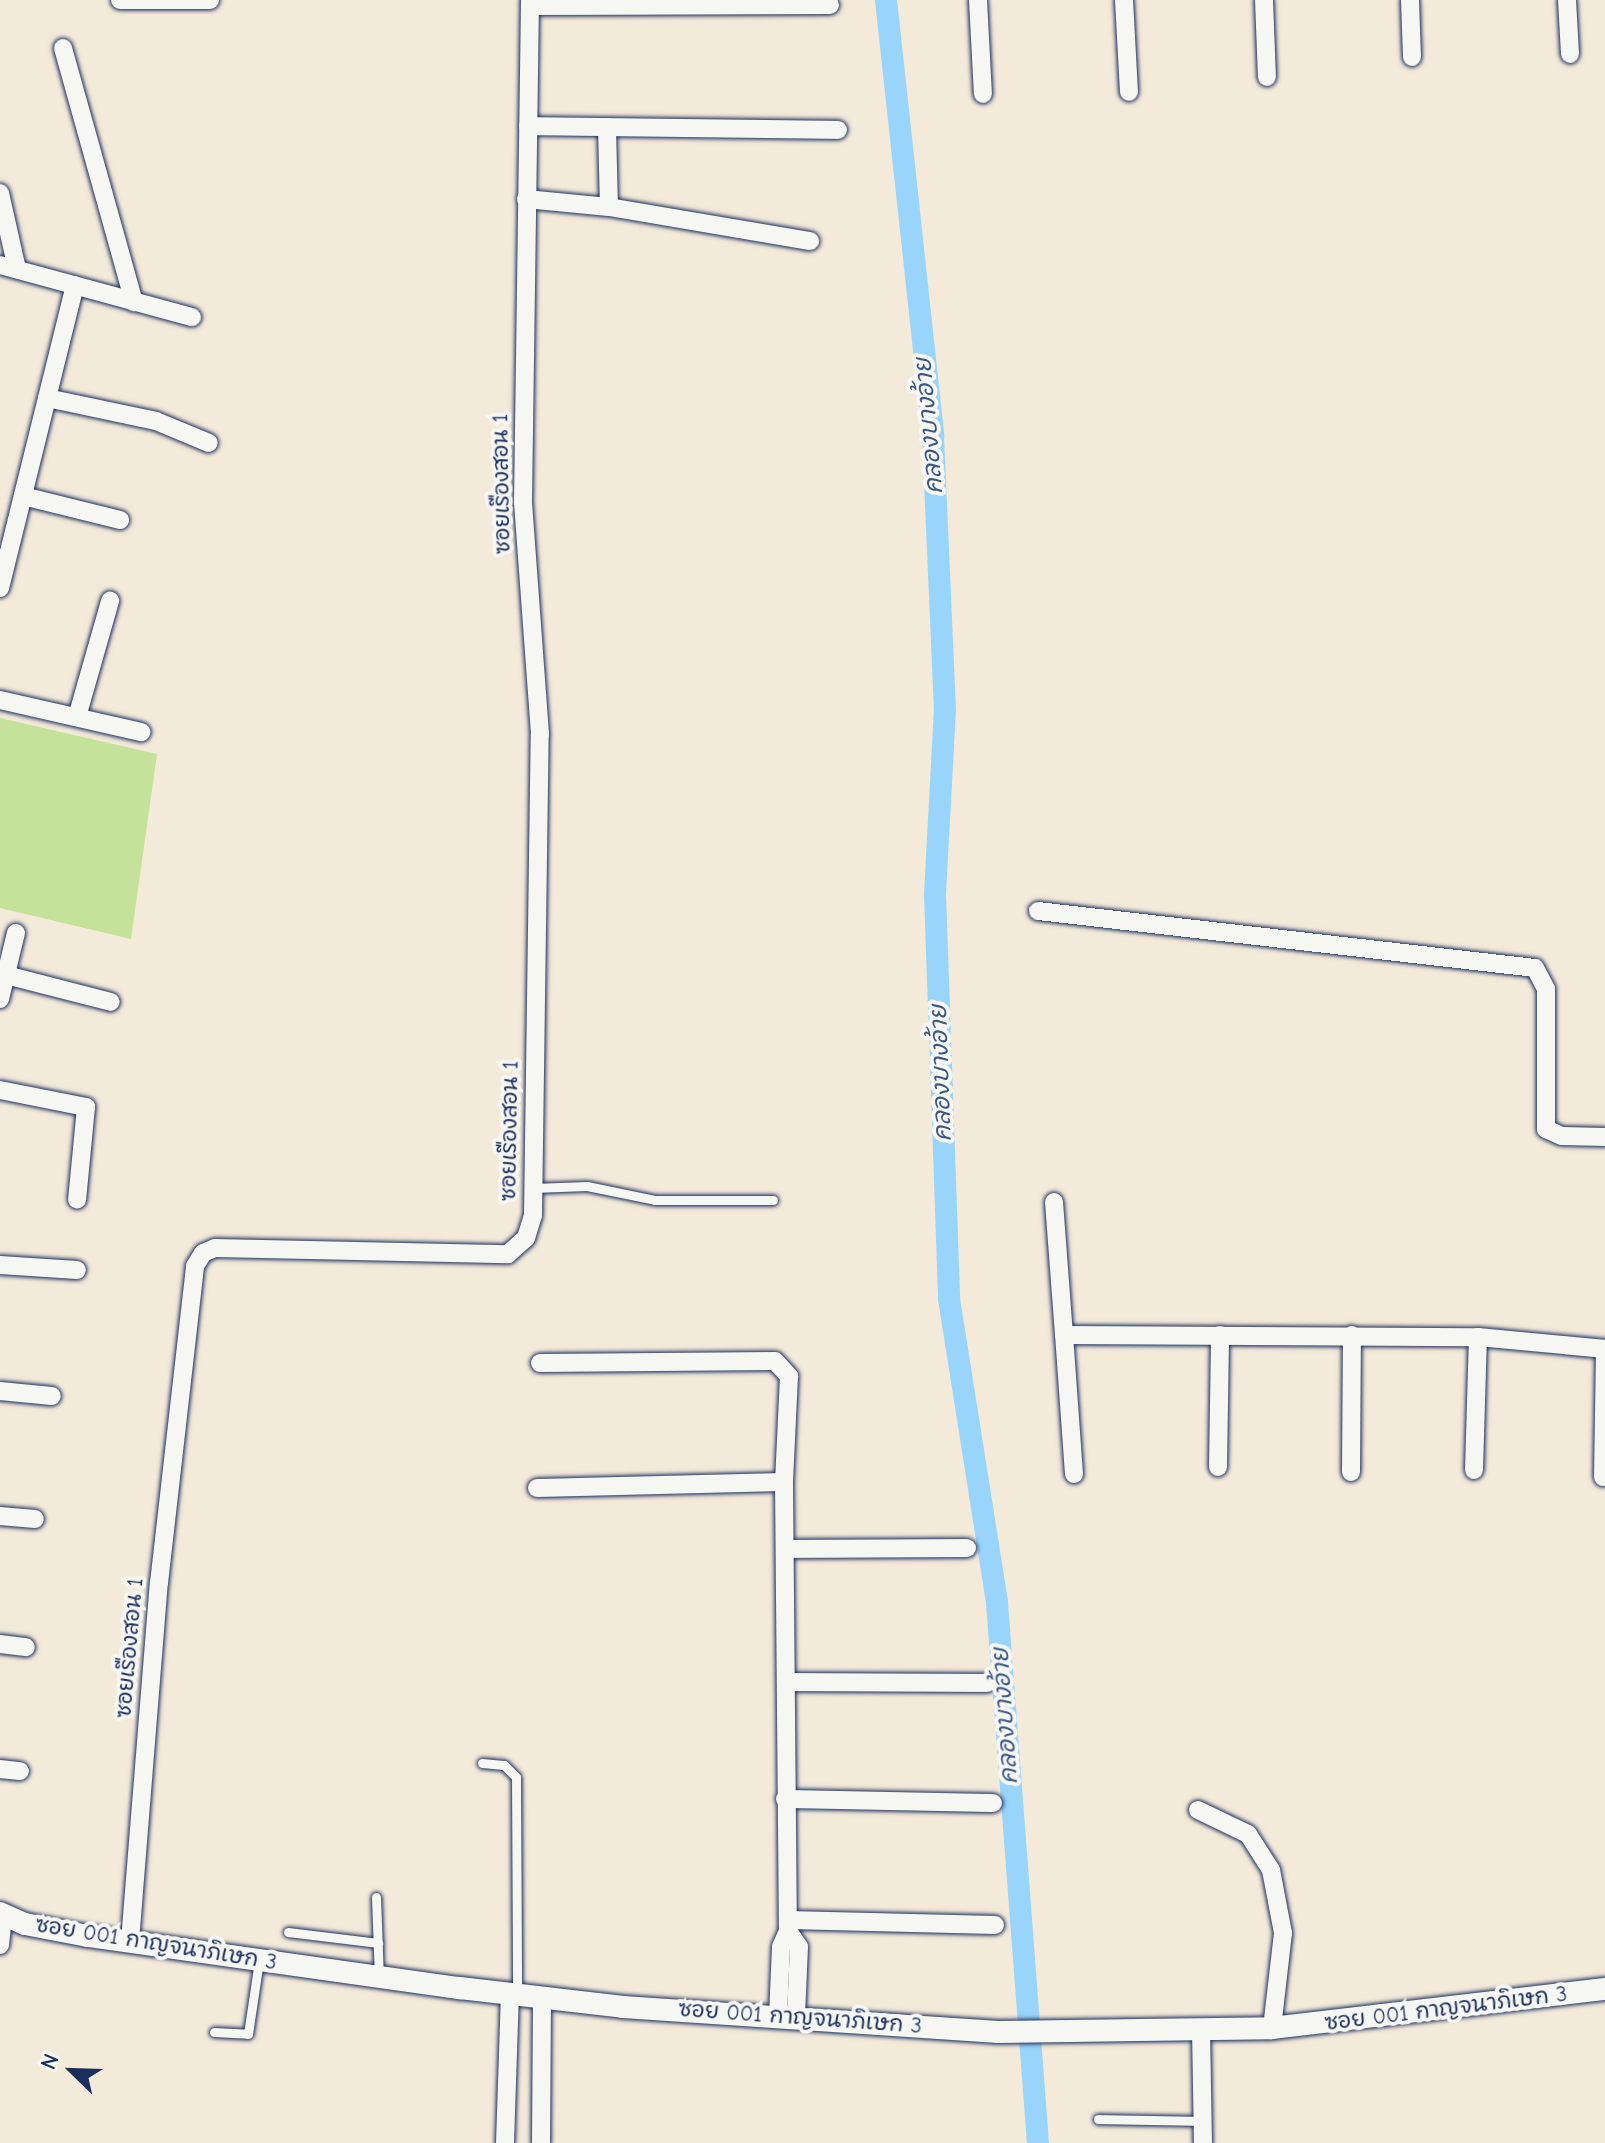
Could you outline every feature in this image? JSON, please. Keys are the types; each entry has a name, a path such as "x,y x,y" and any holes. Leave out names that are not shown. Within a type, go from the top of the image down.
{"street":[{"path":"120,0 210,0"},
{"path":"978,0 983,94"},
{"path":"1124,0 1129,92"},
{"path":"1264,0 1267,77"},
{"path":"1410,0 1412,57"},
{"path":"1567,0 1570,54"},
{"path":"530,3 830,5"},
{"name":"ซอยเรืองสอน 1","path":"130,1941 159,1583 195,1266 203,1253 215,1248 508,1254 526,1238 533,1188 540,734 523,502 530,3"},
{"path":"63,48 134,302"},
{"path":"528,126 838,130"},
{"path":"607,127 609,207"},
{"path":"0,193 8,267 192,317"},
{"path":"526,199 609,207 810,241"},
{"path":"0,588 6,542 23,496 75,285"},
{"path":"47,398 156,421 209,443"},
{"path":"23,496 120,520"},
{"path":"77,717 110,601"},
{"path":"0,700 141,732"},
{"path":"1038,911 1535,968 1546,989 1546,1129 1562,1136 1605,1137"},
{"path":"0,999 16,933"},
{"path":"6,975 111,1002"},
{"path":"0,1090 86,1107 77,1200"},
{"path":"1054,1202 1074,1474"},
{"path":"0,1265 77,1270"},
{"path":"1064,1335 1478,1337 1605,1349 1603,1477"},
{"path":"1218,1467 1220,1335"},
{"path":"1351,1472 1352,1335"},
{"path":"1474,1470 1478,1337"},
{"path":"540,1363 775,1361 789,1376 784,1482 788,1925 781,1947 787,2016"},
{"path":"0,1391 52,1396"},
{"path":"537,1488 784,1482"},
{"path":"0,1516 35,1519"},
{"path":"786,1549 967,1548"},
{"path":"0,1644 26,1647"},
{"path":"787,1682 987,1683"},
{"path":"0,1769 20,1771"},
{"path":"785,1799 993,1803"},
{"path":"1198,1810 1248,1834 1271,1870 1283,1933 1272,2028"},
{"path":"0,1945 2,1914"},
{"name":"ซอย 001 กาญจนาภิเษก 3","path":"2,1914 25,1924 130,1941 514,1995 998,2032 1272,2028 1605,1989"},
{"path":"788,1925 995,1925"},
{"path":"505,2143 514,1995"},
{"path":"541,2143 542,1998"},
{"path":"1201,2029 1203,2143"}],"lane":[{"path":"533,1188 587,1186 655,1200 773,1200"},
{"path":"482,1763 504,1765 516,1777 514,1995"},
{"path":"376,1897 379,1977"},
{"path":"288,1932 378,1943"},
{"path":"214,2032 248,2034 259,1960"},
{"path":"1098,2119 1202,2121"}],"green space":[{"path":"0,718 157,754 131,939 0,908"}],"waterway":[{"name":"คลองบางอ้าย","path":"886,0 933,436 945,709 935,894 949,1299 997,1603 1038,2143"}]}
